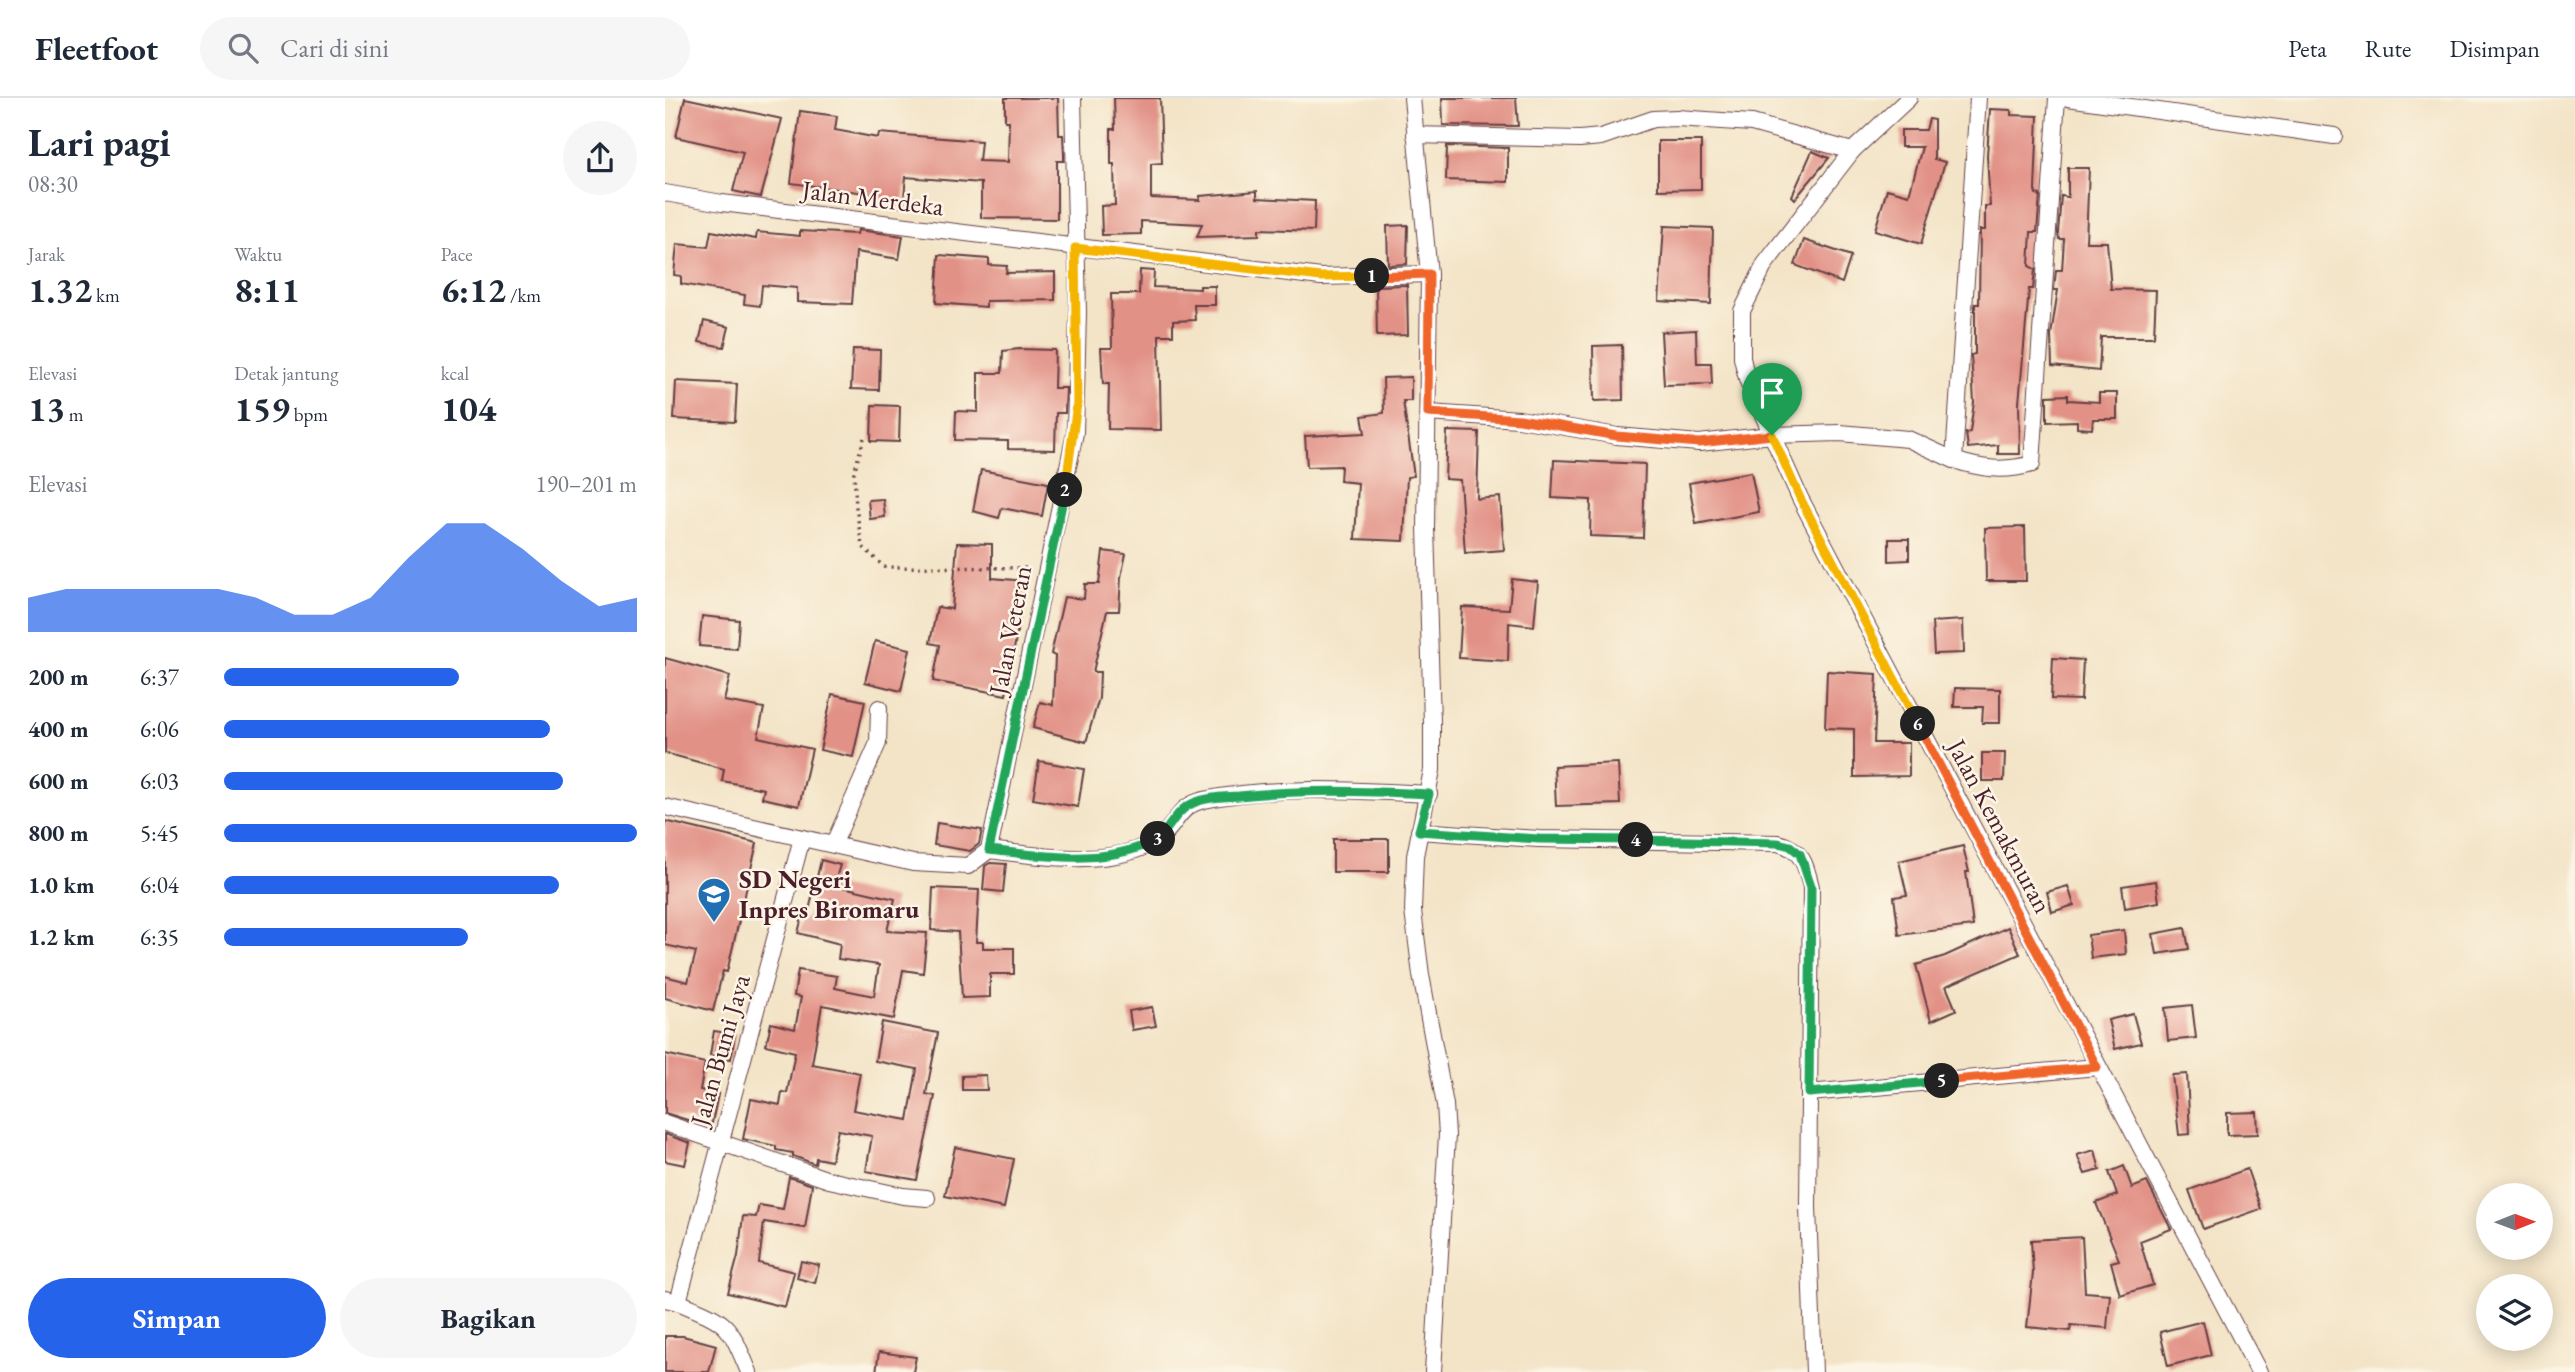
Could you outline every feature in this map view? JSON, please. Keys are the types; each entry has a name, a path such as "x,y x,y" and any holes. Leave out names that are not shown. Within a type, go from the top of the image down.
{"street":[{"name":"Jalan Veteran","path":"989,850 1025,686 1046,568 1058,526 1075,433 1078,312 1073,98"},
{"path":"1412,98 1429,274 1427,601 1432,722 1429,794 1419,831 1413,885 1414,924 1445,1105 1447,1135 1433,1372"},
{"name":"Jalan Kemakmuran","path":"1909,98 1852,151 1765,264 1742,311 1742,358 1747,379 1800,498 2259,1372"},
{"path":"1954,460 1978,98"},
{"path":"1428,413 1520,419 1617,436 1699,443 1772,435 1840,433 1908,439 1976,468 2000,470 2032,464 2057,98"},
{"path":"2069,98 2334,136"},
{"path":"1415,135 1601,138 1653,119 1677,118 1752,123 1852,151"},
{"name":"Jalan Merdeka","path":"665,193 722,203 1321,277 1429,274"},
{"path":"834,843 878,743 879,708"},
{"path":"665,807 834,843 913,863 968,866 989,850 1083,859 1105,857 1160,838 1188,805 1203,800 1287,791 1353,790 1429,794"},
{"path":"1419,831 1539,839 1759,842 1790,846 1800,854 1807,867 1811,887 1808,1207 1814,1372"},
{"name":"Jalan Bumi Jaya","path":"672,1301 803,838"},
{"path":"1809,1093 2097,1067"},
{"path":"665,1122 829,1180 902,1196 927,1198"},
{"path":"672,1301 719,1319 727,1326 736,1338 749,1372"}],"path":[{"path":"865,438 854,472 856,507 862,546 884,567 1046,568"}],"building":[{"path":"685,98 782,119 761,197 733,191 743,152 676,137"},
{"path":"1005,98 1058,98 1059,135 1063,135 1064,161 1057,161 1057,219 981,218 981,183 906,177 903,207 872,204 873,194 791,183 800,111 837,116 835,130 878,138 879,133 981,141 979,161 1008,162 1009,121 1005,121"},
{"path":"1114,98 1160,98 1162,163 1151,164 1151,198 1200,200 1200,196 1257,191 1257,198 1315,201 1314,231 1259,229 1259,235 1197,237 1202,224 1141,221 1141,234 1102,235 1101,206 1115,205 1114,164 1111,164 1111,129 1115,129"},
{"path":"1442,98 1516,98 1518,126 1443,125"},
{"path":"1990,109 2011,110 2011,115 2038,116 2035,190 2036,194 2040,195 2037,232 2031,232 2029,266 2035,269 2033,289 2029,289 2019,403 2020,454 1998,454 1998,445 1968,448 1966,433 1970,432 1974,402 1971,355 1975,354 1975,304 1979,304 1980,230 1985,230 1985,206 1990,206 1987,156"},
{"path":"1929,119 1934,120 1934,159 1945,162 1921,244 1875,230 1887,189 1909,195 1922,147 1901,147 1901,130 1926,130"},
{"path":"1658,141 1701,141 1701,189 1658,190"},
{"path":"1447,146 1508,148 1508,182 1446,180"},
{"path":"1812,151 1829,158 1795,199 1792,196"},
{"path":"2068,168 2089,168 2086,242 2107,242 2111,289 2156,290 2154,337 2101,337 2099,371 2052,366 2051,335 2058,290 2054,290 2056,270 2062,270 2064,239 2059,239 2058,233 2061,196 2068,197"},
{"path":"1408,225 1407,264 1388,265 1387,226"},
{"path":"1664,226 1713,228 1711,304 1659,301"},
{"path":"858,230 903,236 899,259 856,252 852,304 797,302 797,288 762,285 760,306 744,304 745,295 681,284 681,276 674,275 677,244 708,247 711,231 756,239 757,232 800,236 800,231 857,234"},
{"path":"1804,240 1851,256 1842,283 1795,265"},
{"path":"939,255 989,259 989,265 1007,266 1006,273 1055,272 1055,300 986,301 986,307 936,303"},
{"path":"1140,270 1154,271 1153,287 1200,289 1200,286 1215,286 1215,305 1194,305 1195,320 1173,321 1173,335 1159,335 1161,430 1108,429 1109,384 1103,384 1101,348 1112,348 1111,294 1139,294"},
{"path":"1407,285 1408,335 1377,336 1376,286"},
{"path":"704,321 729,327 724,347 699,342"},
{"path":"1696,330 1697,363 1711,363 1712,384 1664,385 1661,332"},
{"path":"1622,345 1623,400 1594,401 1593,346"},
{"path":"853,349 880,350 879,390 851,389"},
{"path":"1055,350 1054,388 1066,388 1065,413 1056,413 1055,450 1008,449 1008,441 955,440 956,411 978,412 978,373 1002,373 1003,351"},
{"path":"1411,377 1411,401 1403,401 1414,476 1407,477 1404,541 1355,539 1358,483 1340,481 1341,466 1307,467 1305,436 1365,433 1362,416 1384,413 1383,378"},
{"path":"676,381 737,384 735,422 674,419"},
{"path":"2099,393 2117,393 2117,419 2093,419 2092,429 2077,428 2077,421 2047,422 2047,396 2068,395 2068,400 2099,402"},
{"path":"872,405 900,406 899,442 871,441"},
{"path":"1447,431 1479,432 1477,499 1500,497 1504,550 1465,553 1460,480 1445,479"},
{"path":"1554,460 1645,464 1643,538 1590,536 1591,500 1552,498"},
{"path":"981,470 1048,483 1042,516 1002,508 999,518 973,511"},
{"path":"1751,472 1759,512 1696,524 1689,483"},
{"path":"883,499 885,517 870,519 868,500"},
{"path":"2025,527 2026,581 1986,581 1985,528"},
{"path":"1889,539 1909,539 1909,560 1889,561"},
{"path":"957,543 992,544 992,578 1026,581 1006,695 933,681 940,645 930,643 937,607 952,609"},
{"path":"1103,551 1126,554 1121,577 1119,611 1107,611 1093,672 1100,672 1099,698 1086,742 1033,728 1040,702 1053,705 1055,656 1051,654 1064,597 1084,599 1085,584 1099,584"},
{"path":"1512,579 1538,582 1534,626 1509,623 1508,661 1459,658 1462,607 1509,609"},
{"path":"702,616 739,620 737,649 699,646"},
{"path":"1963,620 1964,653 1934,654 1932,622"},
{"path":"875,641 910,649 901,691 865,682"},
{"path":"665,658 730,676 724,701 764,708 758,737 812,749 799,806 762,798 764,789 722,781 724,769 665,753"},
{"path":"2053,658 2083,660 2081,700 2051,699"},
{"path":"1827,671 1877,674 1874,743 1909,743 1909,776 1854,777 1854,729 1825,728"},
{"path":"1955,688 2000,689 2000,723 1982,723 1983,707 1954,707"},
{"path":"832,694 865,701 853,757 820,750"},
{"path":"1982,753 2005,753 2004,781 1982,781"},
{"path":"1039,761 1084,769 1078,807 1033,799"},
{"path":"1618,763 1620,804 1556,806 1554,766"},
{"name":"SD Negeri Inpres Biromaru","path":"665,821 757,843 727,972 723,971 713,1011 665,998 665,976 688,982 696,952 665,945"},
{"path":"937,823 982,830 979,844 970,851 934,845"},
{"path":"1333,839 1389,839 1389,872 1333,872"},
{"path":"1963,846 1969,872 1966,872 1973,926 1899,935 1894,897 1907,895 1899,861"},
{"path":"821,860 840,865 834,885 895,899 887,931 927,933 923,973 903,970 894,1019 822,1005 812,1064 860,1073 853,1110 908,1120 917,1069 875,1061 882,1022 938,1033 926,1094 935,1096 917,1180 866,1171 872,1136 838,1130 831,1161 816,1158 815,1164 793,1156 793,1153 776,1150 776,1146 743,1139 751,1099 780,1105 782,1092 787,1093 795,1052 766,1045 771,1023 795,1029 801,997 794,996 798,970 837,976 835,988 874,996 879,965 838,959 840,944 798,933 802,917 807,919"},
{"path":"990,863 1006,864 1003,892 983,890 985,866"},
{"path":"2156,881 2159,902 2125,908 2122,886"},
{"path":"2068,886 2074,905 2052,912 2047,892"},
{"path":"933,888 979,890 976,942 983,942 983,948 1014,948 1014,974 990,974 990,997 962,998 958,932 931,930"},
{"path":"2008,927 2020,954 1946,986 1956,1010 1931,1021 1916,965 1945,956"},
{"path":"2185,928 2189,949 2157,954 2153,934"},
{"path":"2124,930 2126,954 2091,958 2088,935"},
{"path":"2192,1005 2196,1038 2168,1041 2165,1008"},
{"path":"1152,1007 1156,1026 1132,1030 1129,1011"},
{"path":"2133,1014 2141,1043 2115,1049 2108,1020"},
{"path":"714,1031 735,1034 731,1059 710,1055"},
{"path":"665,1054 705,1063 700,1090 718,1094 712,1123 694,1122 665,1113"},
{"path":"2187,1074 2190,1134 2179,1135 2172,1075"},
{"path":"986,1075 987,1090 962,1090 962,1076"},
{"path":"2257,1112 2258,1134 2227,1135 2227,1113"},
{"path":"665,1134 690,1143 685,1165 665,1161"},
{"path":"955,1147 1014,1159 1004,1208 945,1196"},
{"path":"2095,1150 2100,1170 2085,1174 2077,1155"},
{"path":"2124,1166 2132,1188 2147,1182 2171,1229 2140,1241 2153,1285 2120,1295 2111,1262 2119,1260 2096,1203 2117,1195 2109,1172"},
{"path":"2247,1169 2261,1209 2203,1229 2189,1190"},
{"path":"789,1177 812,1185 805,1228 764,1222 759,1263 794,1272 785,1307 728,1293 738,1256 743,1216 756,1217 759,1205 783,1209"},
{"path":"2082,1237 2085,1292 2110,1294 2107,1328 2071,1325 2070,1331 2027,1327 2033,1273 2031,1240"},
{"path":"801,1261 819,1265 815,1283 797,1278"},
{"path":"2203,1321 2211,1355 2168,1366 2160,1332"},
{"path":"665,1336 683,1336 716,1345 709,1372 665,1372"},
{"path":"879,1352 916,1357 913,1372 876,1372"}],"place":[{"name":"SD Negeri Inpres Biromaru","path":"714,924"}],"route":[{"path":"1075,248 1321,277 1429,274 1428,413 1520,419 1617,436 1699,443 1772,435 1800,498 2097,1067 1809,1093 1811,887 1807,867 1800,854 1790,846 1778,843 1539,839 1419,831 1429,794 1353,790 1287,791 1203,800 1188,805 1160,838 1148,845 1105,857 1083,859 989,850 1025,686 1046,568 1058,526 1075,433 1078,312 1075,248"}]}
